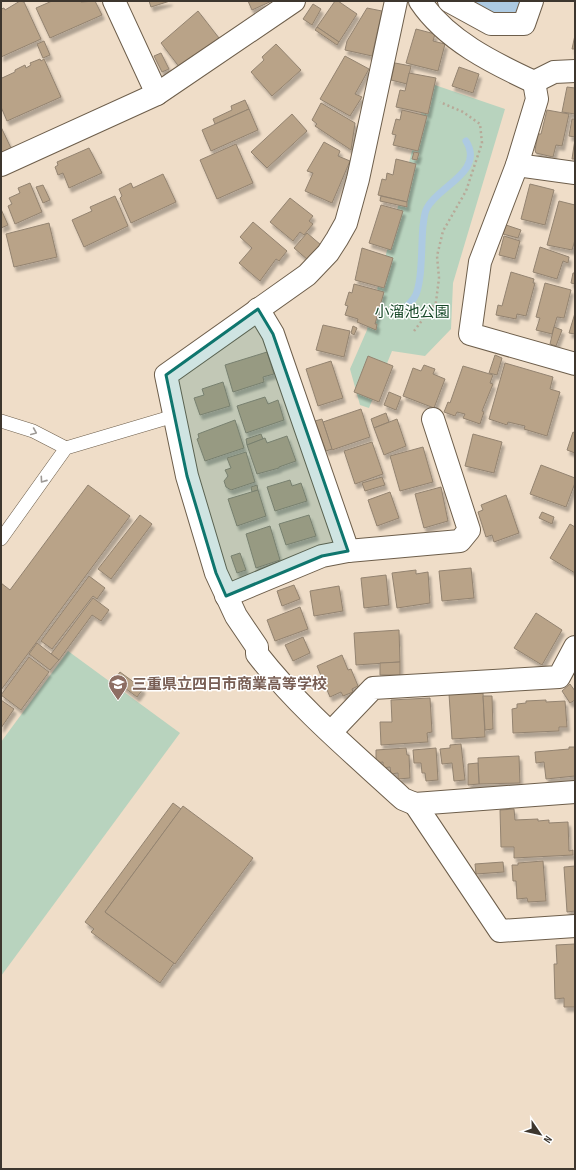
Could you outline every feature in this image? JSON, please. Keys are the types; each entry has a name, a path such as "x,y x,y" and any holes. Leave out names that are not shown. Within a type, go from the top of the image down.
{"street":[{"path":"114,1 157,94"},
{"path":"1,165 157,94 294,1"},
{"path":"396,1 358,179 346,223 328,254 307,275 166,375 187,476 216,573 236,616 257,647 257,654 286,690 403,799 415,804 575,792"},
{"path":"420,1 436,21 481,55 534,82"},
{"path":"449,1 491,24 524,24 532,1"},
{"path":"534,82 554,72 575,71"},
{"path":"534,82 537,99 517,165 480,262 470,334 575,364"},
{"path":"517,165 575,173"},
{"path":"258,309 273,334 348,552"},
{"path":"226,596 322,556 460,541 469,530 432,419"},
{"path":"331,732 373,688 558,677 575,648"},
{"path":"415,804 500,931 575,926"}],"lane":[{"path":"1,539 66,448 174,416"},
{"path":"1,421 33,431 66,448"}],"path":[{"path":"414,331 436,302 439,278 437,256 443,230 466,191 482,143 480,124 463,112 440,102"}],"highlighted area":[{"path":"258,309 273,334 348,551 322,556 226,596 216,573 187,476 166,375"}],"green space":[{"name":"小溜池公園","path":"429,83 505,109 453,283 451,329 425,356 392,351 369,408 360,405 350,369 367,330"},
{"path":"68,651 180,733 1,976 1,742"}],"water":[{"path":"469,1 524,1 520,14 490,15"}],"building":[{"path":"20,1 24,2 41,39 1,57 1,9 4,8 5,10"},
{"path":"52,1 95,1 102,15 50,38 36,8"},
{"path":"149,1 170,1 151,7"},
{"path":"248,1 272,1 252,10"},
{"path":"335,1 338,1 357,14 339,42 317,27"},
{"path":"313,4 321,9 312,25 303,19"},
{"path":"367,8 382,11 372,56 345,50 347,41"},
{"path":"198,11 219,38 180,68 161,43"},
{"path":"317,27 339,42 337,45 315,30"},
{"path":"416,29 435,34 433,41 445,44 438,71 406,63"},
{"path":"575,35 575,49 572,49"},
{"path":"44,41 50,55 43,58 37,44"},
{"path":"276,44 301,70 272,96 251,72 264,60 262,57"},
{"path":"161,53 169,69 162,72 154,56"},
{"path":"345,56 369,69 355,94 362,97 350,116 320,99"},
{"path":"40,59 41,61 44,59 61,97 7,121 1,107 1,76 2,78 25,65 26,68 31,65 30,63"},
{"path":"395,63 411,66 407,84 391,80"},
{"path":"459,67 479,74 473,93 452,86"},
{"path":"409,73 436,78 428,114 396,107 400,90 405,91"},
{"path":"567,87 575,88 575,114 562,112"},
{"path":"245,100 249,109 215,124 213,119 232,110 231,106"},
{"path":"321,103 355,123 351,150 315,126 317,124 312,120"},
{"path":"249,109 258,130 211,151 202,130"},
{"path":"402,110 427,116 418,151 393,145 396,135 392,134 396,119 400,120"},
{"path":"547,110 569,114 562,146 556,145 553,157 536,153 535,150 538,134 541,134"},
{"path":"292,114 307,131 267,168 251,152"},
{"path":"572,119 575,119 575,137 569,136"},
{"path":"1,127 11,148 1,153"},
{"path":"575,139 575,159 572,159"},
{"path":"324,142 340,151 338,156 350,161 332,203 305,191 313,173 307,171"},
{"path":"236,144 253,183 217,199 200,160"},
{"path":"89,148 102,173 69,188 63,173 58,175 55,167 58,165 57,162"},
{"path":"414,152 419,153 417,160 412,159"},
{"path":"396,159 416,164 407,202 378,195 382,179 386,180 387,173 393,175"},
{"path":"163,174 176,202 131,223 120,198 122,196 119,189 131,183 133,188"},
{"path":"30,183 42,212 15,224 8,206 12,204 9,198 20,193 18,188"},
{"path":"530,184 554,190 545,225 521,219"},
{"path":"43,185 50,200 43,203 36,187"},
{"path":"115,196 128,226 84,247 72,220 92,211 90,207"},
{"path":"381,196 407,202 407,207 380,201"},
{"path":"290,198 313,216 309,221 313,224 304,235 300,232 293,241 270,222"},
{"path":"559,201 575,205 575,240 572,250 547,245"},
{"path":"381,205 403,211 391,250 369,243"},
{"path":"1,209 8,225 1,228"},
{"path":"253,222 287,251 279,261 276,259 260,281 239,263 252,248 240,237"},
{"path":"49,223 57,257 14,267 6,234"},
{"path":"506,225 521,230 518,238 503,234"},
{"path":"307,233 321,245 308,260 294,248"},
{"path":"504,236 520,241 515,259 499,255"},
{"path":"540,247 569,257 568,263 563,261 557,279 533,272"},
{"path":"362,248 393,258 384,288 355,280"},
{"path":"511,272 534,279 533,283 535,283 526,316 517,314 516,319 496,315 498,305 502,306"},
{"path":"573,273 575,273 575,284 571,283"},
{"path":"545,283 571,290 564,318 557,317 552,334 536,330 540,318 536,317"},
{"path":"354,284 384,292 375,324 377,324 376,330 357,322 358,319 345,315 348,306 345,305 349,292 352,293"},
{"path":"575,313 575,334 569,333"},
{"path":"323,325 350,331 344,357 316,350"},
{"path":"353,326 357,328 354,335 351,333"},
{"path":"554,327 562,330 556,346 550,344"},
{"path":"267,352 274,374 263,377 264,382 233,392 225,365"},
{"path":"495,355 502,358 497,375 489,373"},
{"path":"368,356 393,366 379,402 354,392"},
{"path":"331,361 343,398 318,406 306,369"},
{"path":"505,363 553,377 550,389 560,392 547,436 524,429 525,426 508,422 507,425 489,419"},
{"path":"424,365 435,369 433,374 445,379 434,408 403,396 413,368 421,371"},
{"path":"463,366 493,375 490,383 493,384 482,411 484,412 480,424 463,418 465,414 457,412 455,416 444,412 448,402 450,403"},
{"path":"223,382 230,406 200,415 194,398 204,395 202,389"},
{"path":"389,392 401,397 396,410 384,405"},
{"path":"265,397 268,404 278,400 284,420 246,433 237,406"},
{"path":"361,409 370,437 332,450 323,422"},
{"path":"386,413 389,422 374,428 371,419"},
{"path":"322,419 332,449 326,451 315,421"},
{"path":"397,419 406,446 384,455 374,428"},
{"path":"235,420 244,448 205,461 197,439 199,438 198,434"},
{"path":"573,432 575,433 575,453 567,450"},
{"path":"261,434 263,439 247,445 246,439"},
{"path":"473,434 502,442 494,473 465,466"},
{"path":"287,436 296,461 279,468 257,474 247,445 265,438 267,443"},
{"path":"372,442 383,474 355,484 344,451"},
{"path":"423,447 433,482 400,491 390,456"},
{"path":"246,452 255,482 231,490 226,487 224,481 228,476 225,470 231,468 227,458"},
{"path":"541,465 575,478 575,483 566,507 530,494"},
{"path":"382,477 385,485 365,491 362,483"},
{"path":"290,480 292,486 301,483 307,501 275,511 267,487"},
{"path":"88,485 130,516 1,690 1,583 10,590"},
{"path":"257,485 258,490 252,492 251,487"},
{"path":"441,487 448,521 424,528 415,494"},
{"path":"258,490 266,516 237,526 228,499"},
{"path":"390,492 399,518 377,526 368,500"},
{"path":"506,495 519,533 494,542 492,535 486,537 478,512 483,510 481,505"},
{"path":"542,512 554,517 552,524 539,518"},
{"path":"140,515 152,524 111,579 98,569"},
{"path":"309,515 316,536 286,545 279,524"},
{"path":"570,524 575,527 575,573 550,558"},
{"path":"270,526 280,560 256,568 246,534"},
{"path":"240,553 246,570 237,573 231,556"},
{"path":"471,568 474,598 442,601 439,571"},
{"path":"416,570 416,574 428,572 430,603 397,608 392,573"},
{"path":"386,575 389,605 364,608 361,578"},
{"path":"89,576 105,588 97,599 93,596 52,649 41,641"},
{"path":"294,585 300,599 282,606 277,591"},
{"path":"339,586 343,611 314,616 310,591"},
{"path":"93,598 109,610 101,621 92,615 59,660 51,654"},
{"path":"300,607 308,629 275,641 267,620"},
{"path":"536,613 562,630 542,665 514,648"},
{"path":"399,630 400,662 356,665 354,633"},
{"path":"303,637 310,653 293,661 285,645"},
{"path":"37,643 59,660 50,670 29,654"},
{"path":"342,655 348,670 351,669 358,686 352,689 353,692 343,696 341,692 330,697 317,666"},
{"path":"29,657 49,672 21,710 1,695"},
{"path":"400,662 400,675 380,675 380,663"},
{"path":"120,672 143,689 137,697 114,680"},
{"path":"570,684 575,691 575,700 570,703 562,691"},
{"path":"483,693 485,737 452,739 449,694"},
{"path":"483,696 492,696 493,729 485,730"},
{"path":"430,698 432,732 427,733 428,742 381,745 380,722 392,722 391,700"},
{"path":"1,700 14,709 1,728"},
{"path":"546,700 546,702 565,701 567,727 559,727 559,731 513,733 512,709 517,708 517,704 526,703 526,701"},
{"path":"461,744 465,780 454,781 452,763 442,764 440,749 450,748 450,745"},
{"path":"569,747 575,747 575,776 546,779 544,762 536,763 535,752 569,749"},
{"path":"406,748 407,755 409,755 410,778 398,779 398,773 391,774 390,767 383,768 383,762 376,763 376,750"},
{"path":"436,748 438,780 426,781 425,773 422,773 421,763 414,763 413,750"},
{"path":"519,756 520,783 479,784 478,758"},
{"path":"478,763 479,784 468,785 468,764"},
{"path":"173,803 181,809 105,912 174,963 160,983 91,932 94,929 85,922"},
{"path":"183,806 253,858 175,964 105,912"},
{"path":"514,809 515,820 538,819 538,821 549,820 549,823 568,822 569,851 573,850 573,855 514,858 514,847 501,847 500,810"},
{"path":"543,861 546,901 528,902 527,898 517,899 516,881 513,881 512,865 518,865 518,863"},
{"path":"503,862 504,872 476,874 475,864"},
{"path":"575,866 575,911 567,912 564,867"},
{"path":"575,944 575,1007 564,1007 564,998 555,999 554,964 557,964 556,945"}],"waterway":[{"path":"406,307 414,298 419,284 423,226 426,210 433,200 465,170 469,161 470,152 466,141"}],"place":[{"name":"三重県立四日市商業高等学校","path":"118,701"}]}
